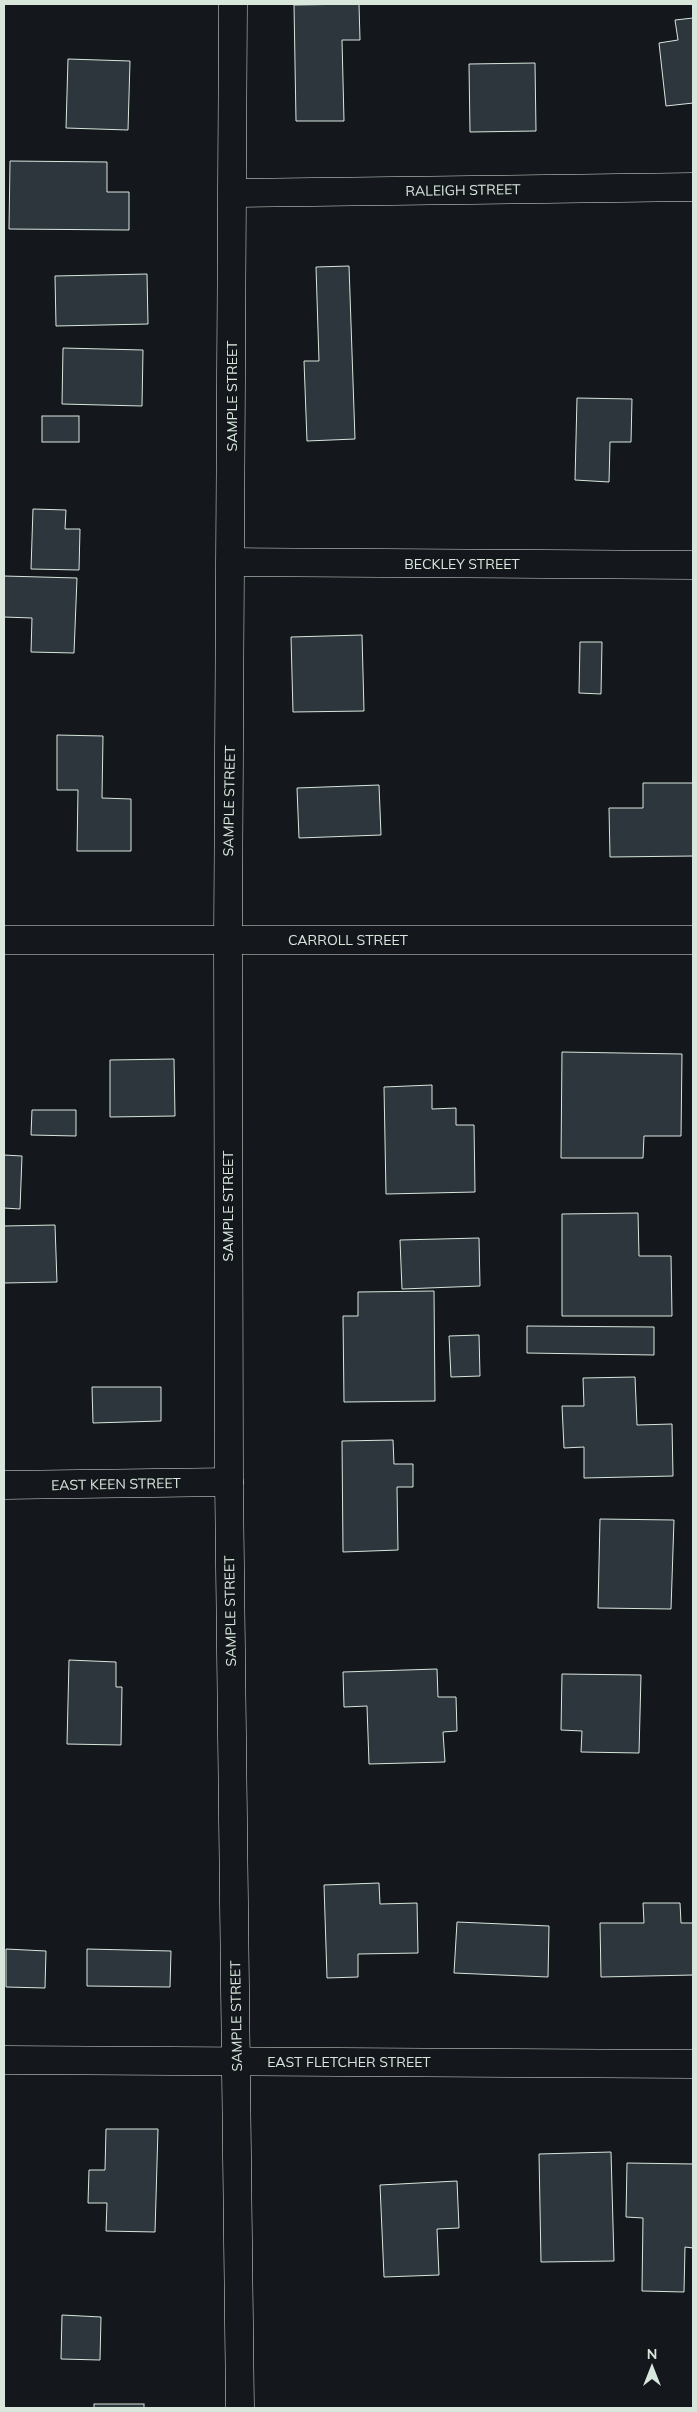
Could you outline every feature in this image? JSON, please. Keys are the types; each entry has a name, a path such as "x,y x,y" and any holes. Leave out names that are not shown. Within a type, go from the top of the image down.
{"street":[{"name":"SAMPLE STREET","path":"233,4 228,940 229,1482 240,2408"},
{"name":"RALEIGH STREET","path":"233,193 693,186"},
{"name":"BECKLEY STREET","path":"231,562 693,564"},
{"name":"CARROLL STREET","path":"4,940 693,940"},
{"name":"EAST KEEN STREET","path":"4,1485 229,1482"},
{"name":"EAST FLETCHER STREET","path":"4,2060 693,2064"}],"building":[{"path":"359,4 360,40 342,40 344,121 296,121 294,5"},
{"path":"693,18 693,103 666,106 659,43 678,40 675,20"},
{"path":"68,59 130,61 128,130 66,128"},
{"path":"535,63 536,131 470,132 469,64"},
{"path":"10,161 107,162 107,192 129,192 129,230 9,229"},
{"path":"349,266 355,439 307,441 304,361 319,361 316,267"},
{"path":"147,274 148,324 56,326 55,276"},
{"path":"63,348 143,350 142,406 62,404"},
{"path":"577,398 632,399 631,442 610,442 609,482 575,480"},
{"path":"42,416 79,416 79,442 42,442"},
{"path":"33,509 66,510 65,529 80,529 79,570 31,569"},
{"path":"4,576 77,578 74,653 31,652 32,618 4,617"},
{"path":"362,635 364,711 293,712 291,637"},
{"path":"580,642 602,642 601,694 579,693"},
{"path":"57,735 103,736 102,798 131,799 131,851 77,851 78,790 57,790"},
{"path":"643,783 693,783 693,856 610,857 609,808 643,808"},
{"path":"379,785 381,835 299,838 297,788"},
{"path":"562,1052 682,1054 681,1136 644,1136 643,1158 561,1158"},
{"path":"174,1059 175,1116 110,1117 110,1060"},
{"path":"432,1085 432,1109 456,1108 456,1125 474,1125 475,1192 386,1194 384,1087"},
{"path":"32,1110 76,1110 76,1136 31,1135"},
{"path":"4,1155 22,1156 20,1209 4,1208"},
{"path":"638,1213 639,1256 671,1256 672,1316 562,1316 562,1214"},
{"path":"55,1225 57,1282 4,1283 4,1226"},
{"path":"479,1238 480,1286 402,1289 400,1240"},
{"path":"434,1291 435,1401 344,1402 343,1316 358,1316 358,1292"},
{"path":"527,1326 654,1327 654,1355 527,1353"},
{"path":"479,1335 480,1376 451,1377 449,1336"},
{"path":"635,1377 637,1425 672,1424 673,1476 584,1478 584,1447 564,1448 562,1406 584,1406 583,1378"},
{"path":"92,1387 161,1387 161,1421 93,1423"},
{"path":"393,1440 394,1464 413,1464 413,1487 397,1487 398,1550 343,1552 342,1441"},
{"path":"600,1519 674,1520 671,1609 598,1608"},
{"path":"69,1660 116,1662 116,1687 122,1687 121,1745 67,1744"},
{"path":"437,1669 438,1697 456,1697 457,1731 443,1732 445,1762 369,1764 367,1706 344,1707 343,1672"},
{"path":"562,1674 641,1675 639,1753 581,1752 582,1731 561,1730"},
{"path":"379,1883 380,1904 417,1903 418,1953 358,1954 358,1977 327,1978 324,1885"},
{"path":"643,1903 680,1903 681,1923 693,1923 693,1975 601,1977 600,1923 644,1923"},
{"path":"457,1922 549,1926 548,1977 454,1973"},
{"path":"6,1949 46,1951 45,1988 6,1987"},
{"path":"87,1949 171,1951 170,1987 87,1986"},
{"path":"106,2129 158,2129 155,2232 106,2231 107,2203 88,2203 89,2170 105,2170"},
{"path":"611,2152 614,2261 541,2262 539,2154"},
{"path":"627,2163 693,2164 693,2248 685,2247 684,2292 642,2291 643,2218 626,2217"},
{"path":"457,2181 459,2228 437,2229 439,2275 384,2277 380,2185"},
{"path":"62,2315 101,2317 100,2360 61,2359"},
{"path":"94,2404 144,2404 144,2408 94,2408"}]}
